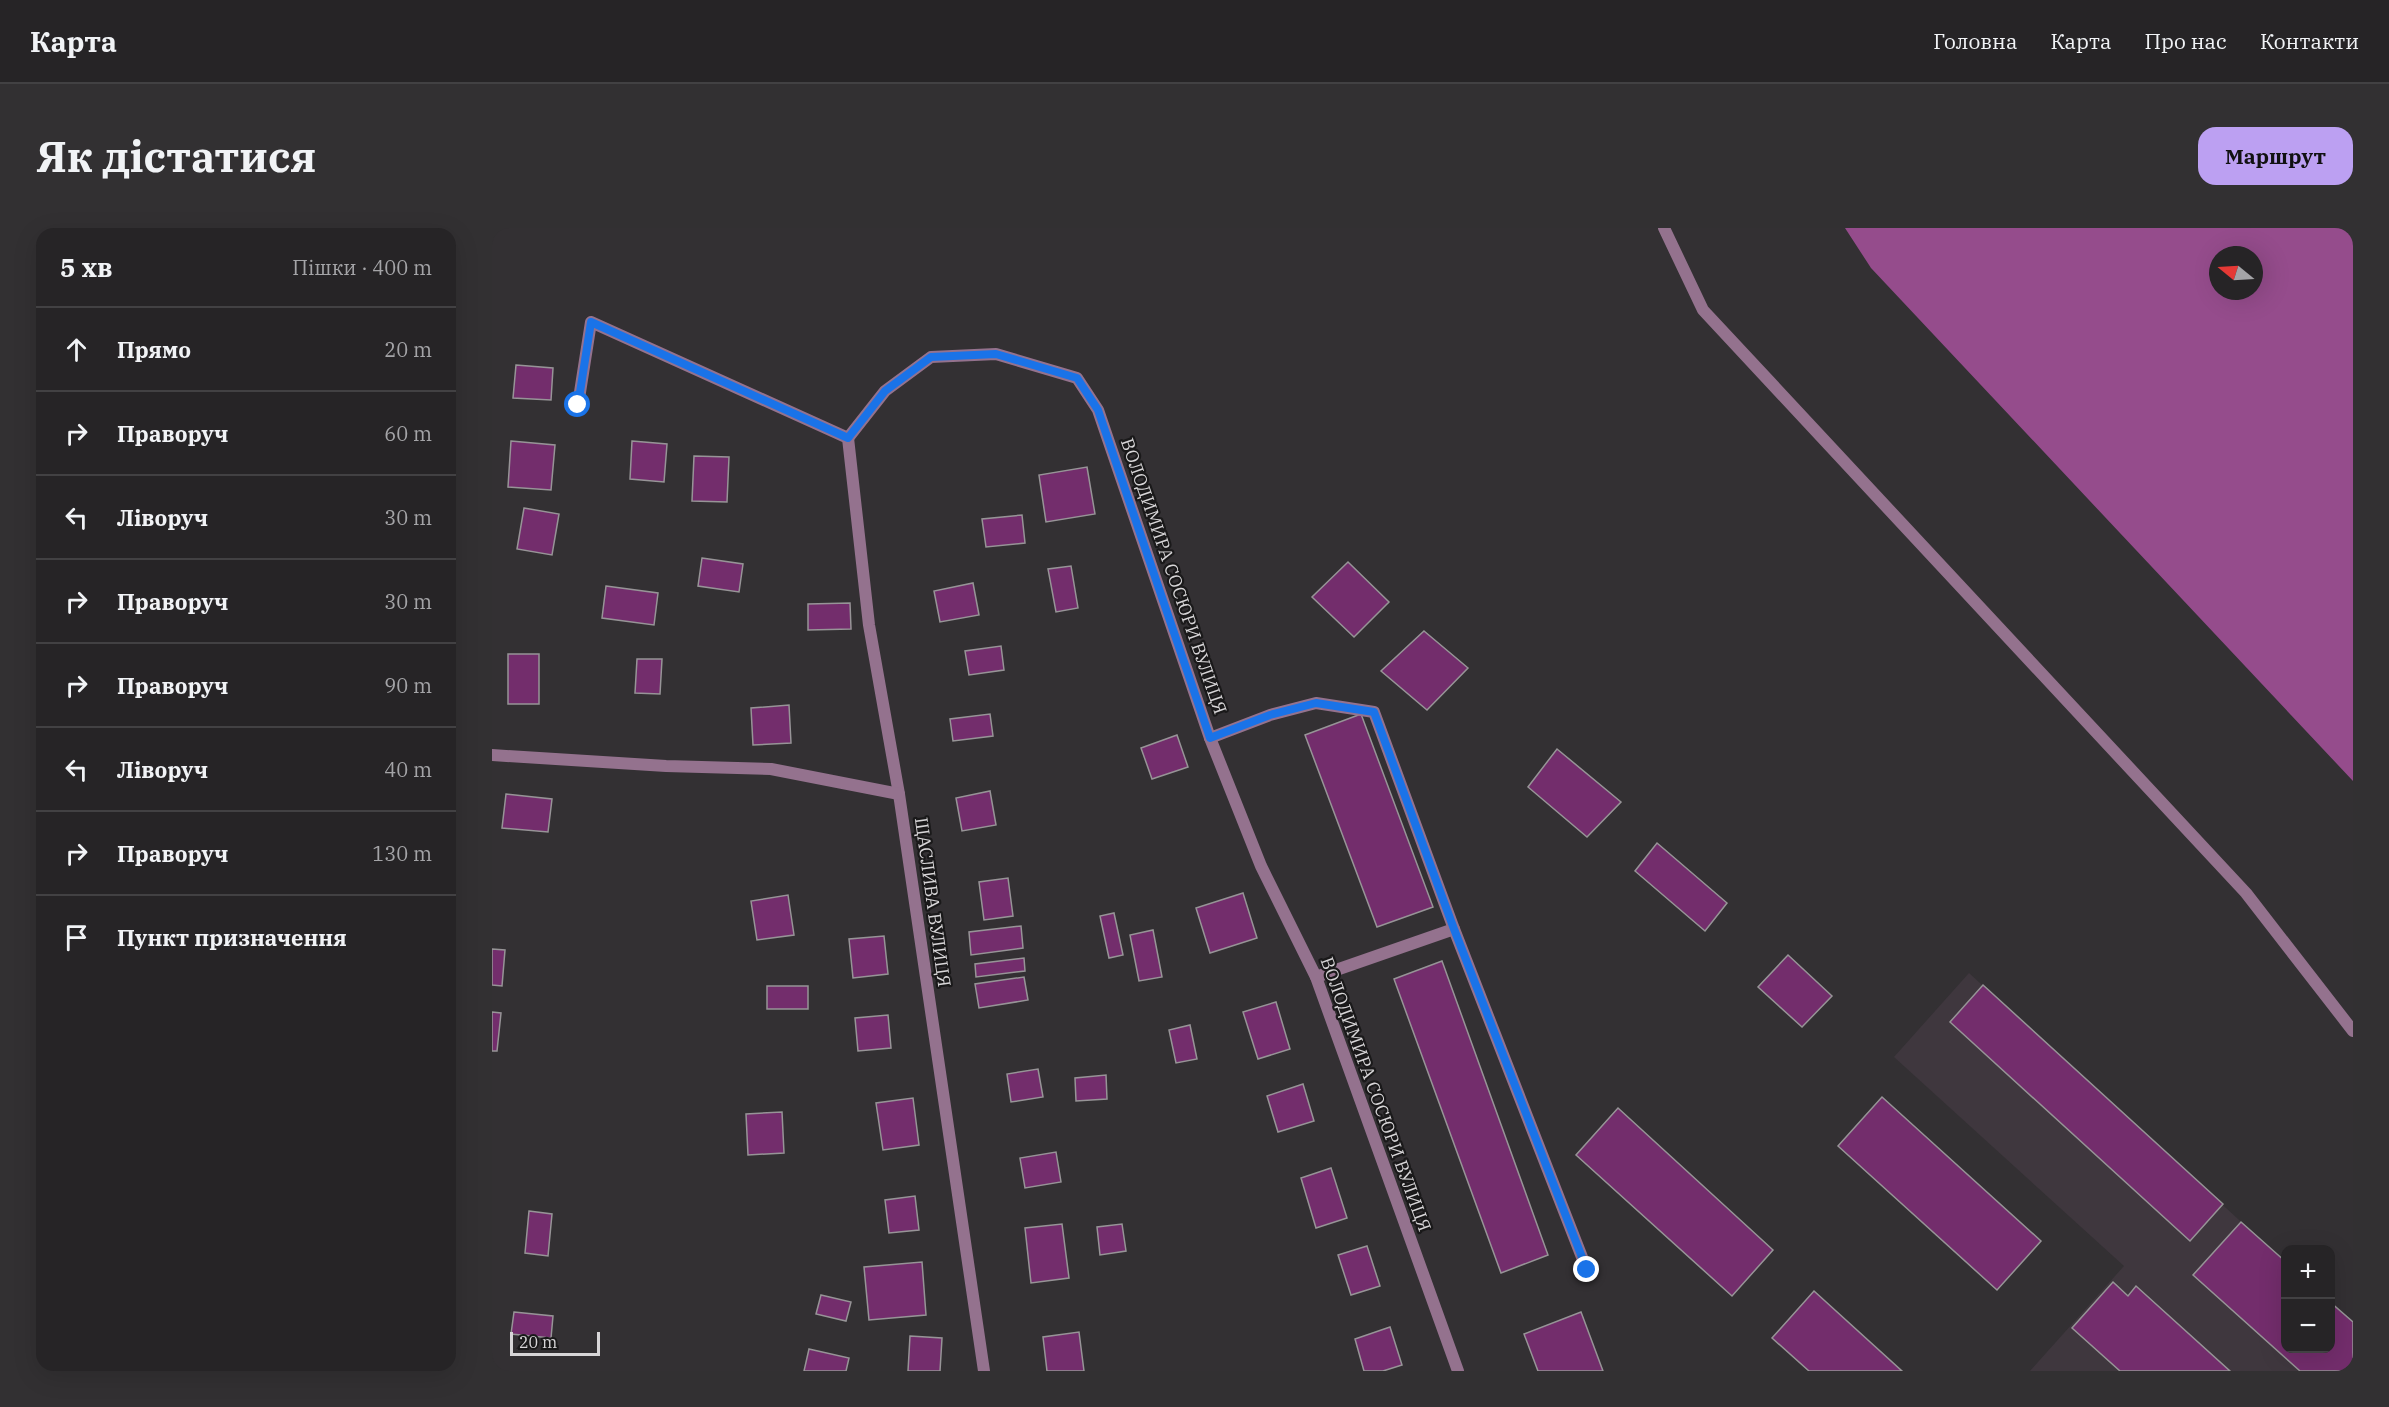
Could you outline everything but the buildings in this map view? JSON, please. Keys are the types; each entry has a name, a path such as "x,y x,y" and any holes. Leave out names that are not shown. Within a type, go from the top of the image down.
{"street":[{"path":"1664,228 1703,310 2246,893 2353,1031"},
{"path":"578,405 591,322 848,438"},
{"name":"ВОЛОДИМИРА СОСЮРИ ВУЛИЦЯ","path":"848,438 885,391 931,357 996,354 1077,378 1098,410 1210,738 1261,866 1316,977 1458,1371"},
{"name":"ЩАСЛИВА ВУЛИЦЯ","path":"848,438 869,625 899,794 984,1371"},
{"path":"1210,738 1270,715 1316,703 1374,712 1454,929 1587,1270"},
{"path":"492,755 666,766 771,769 899,794"},
{"path":"1316,977 1454,929"}],"shaded area":[{"path":"1845,228 2353,228 2353,781 1871,268"},
{"path":"1969,973 2281,1258 2281,1353 2335,1353 2335,1306 2353,1322 2353,1371 2030,1371 2124,1266 1894,1057"}],"route":[{"path":"578,405 591,322 848,438 885,391 931,357 996,354 1077,378 1098,410 1210,738 1270,715 1316,703 1374,712 1454,929 1587,1270"}]}
